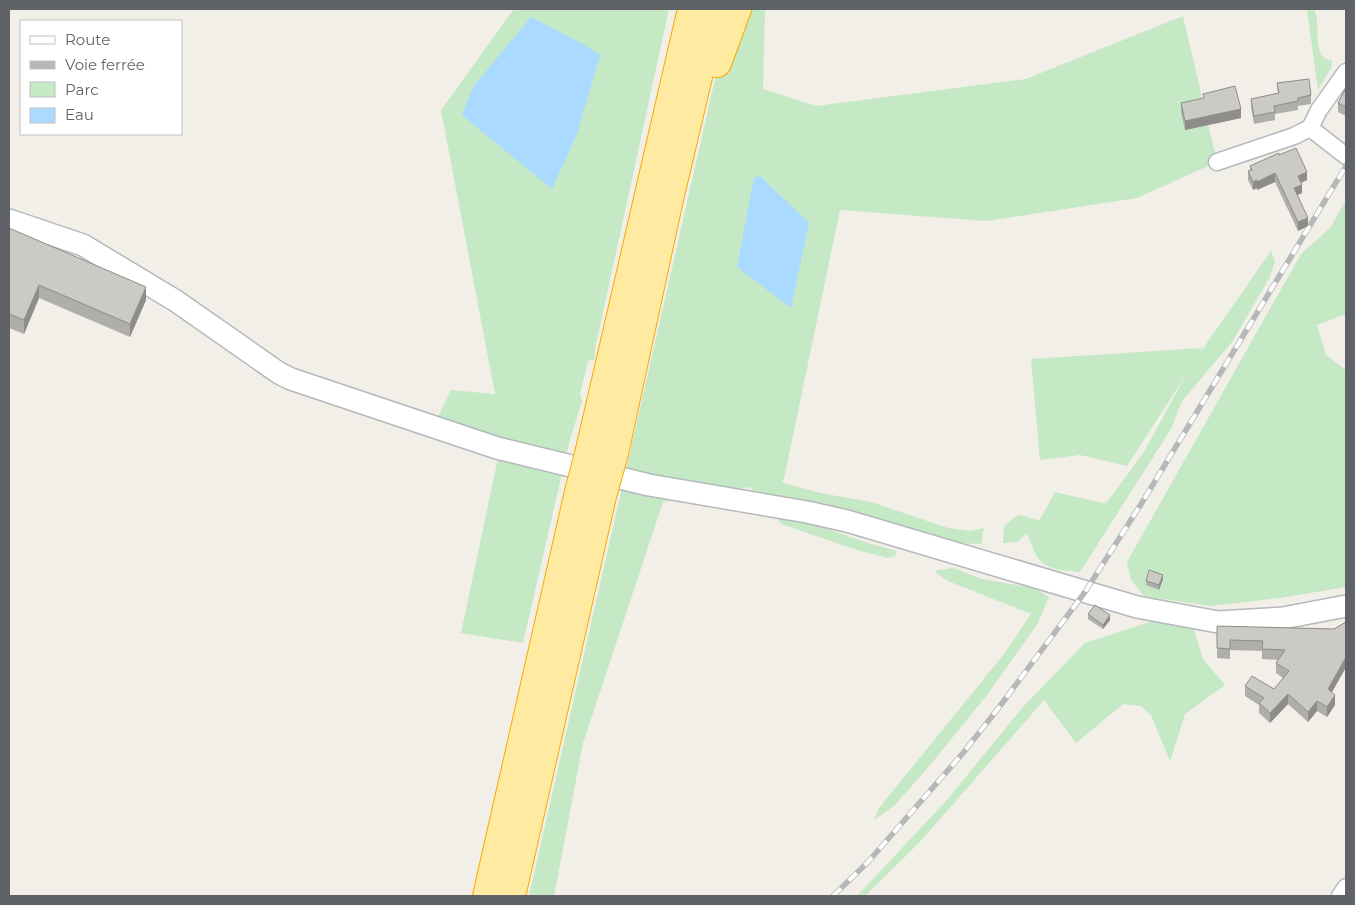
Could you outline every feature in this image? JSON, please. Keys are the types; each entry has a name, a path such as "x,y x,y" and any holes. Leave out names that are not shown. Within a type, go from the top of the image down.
{"highway":[{"path":"602,452 692,9"},
{"path":"487,896 669,199 714,9"},
{"path":"669,199 737,9"},
{"path":"511,896 591,494"}],"street":[{"path":"1217,162 1294,136 1310,128 1319,110 1346,72"},
{"path":"1310,128 1346,156"},
{"path":"9,220 83,245 176,301 279,373 291,379 497,448 649,484 839,519 1137,607 1218,622 1282,618 1346,606"},
{"path":"1340,896 1346,886"}],"green space":[{"path":"514,9 669,9 595,349 595,359 588,361 580,394 582,401 569,443 523,643 461,633 501,444 437,419 451,390 495,394 441,110"},
{"path":"731,9 767,9 765,12 763,89 816,106 1026,79 1183,16 1217,162 1137,198 986,221 840,210 784,479 782,480 784,483 820,493 871,502 948,528 970,531 984,528 981,544 949,543 757,494 750,487 663,502 583,743 554,896 529,896"},
{"path":"1314,9 1321,53 1325,58 1332,61 1332,66 1318,90 1307,10"},
{"path":"1346,200 1346,314 1317,325 1326,355 1346,370 1346,587 1280,598 1210,606 1144,596 1131,580 1127,562 1301,254 1330,228"},
{"path":"1271,251 1275,261 1270,277 1232,342 1182,401 1171,429 1080,572 1055,569 1044,564 1036,555 1026,533 1018,542 1003,543 1004,527 1020,515 1039,521 1055,492 1103,503 1107,502 1144,452 1187,373 1127,466 1080,455 1040,460 1031,359 1202,348 1200,353"},
{"path":"784,514 897,551 895,556 888,558 857,550 781,524 777,517"},
{"path":"953,568 982,579 1034,588 1049,597 1038,623 987,695 895,805 874,820 879,808 1004,654 1031,614 948,581 934,571"},
{"path":"1159,619 1194,630 1203,659 1225,685 1185,714 1170,761 1151,715 1141,706 1123,704 1076,743 1044,700 919,843 865,896 857,896 947,800 1022,708 1085,643"}],"water":[{"path":"531,17 600,55 577,134 552,189 462,115 473,87"},
{"path":"760,176 809,223 791,308 737,267 754,178"}],"building":[{"path":"1309,79 1311,95 1298,98 1298,101 1274,106 1275,112 1254,116 1251,99 1279,93 1277,83"},
{"path":"1235,86 1241,109 1185,121 1181,103 1204,98 1203,94"},
{"path":"1346,88 1346,107 1338,103"},
{"path":"1296,148 1307,172 1298,176 1302,185 1294,188 1308,218 1298,222 1275,173 1257,182 1257,180 1253,182 1248,171 1252,170 1250,166 1279,153 1279,155"},
{"path":"9,228 146,287 130,324 39,285 24,320 9,314"},
{"path":"1149,570 1163,575 1159,585 1146,581"},
{"path":"1095,605 1110,615 1103,625 1088,614"},
{"path":"1346,622 1346,660 1328,689 1335,695 1327,707 1317,701 1308,712 1288,694 1270,713 1259,703 1264,698 1245,686 1252,676 1274,689 1289,671 1276,663 1285,650 1262,649 1263,641 1230,640 1230,649 1217,648 1217,626 1334,629"}],"railway":[{"path":"833,896 868,862 963,753 1085,592 1143,501 1346,166"}]}
